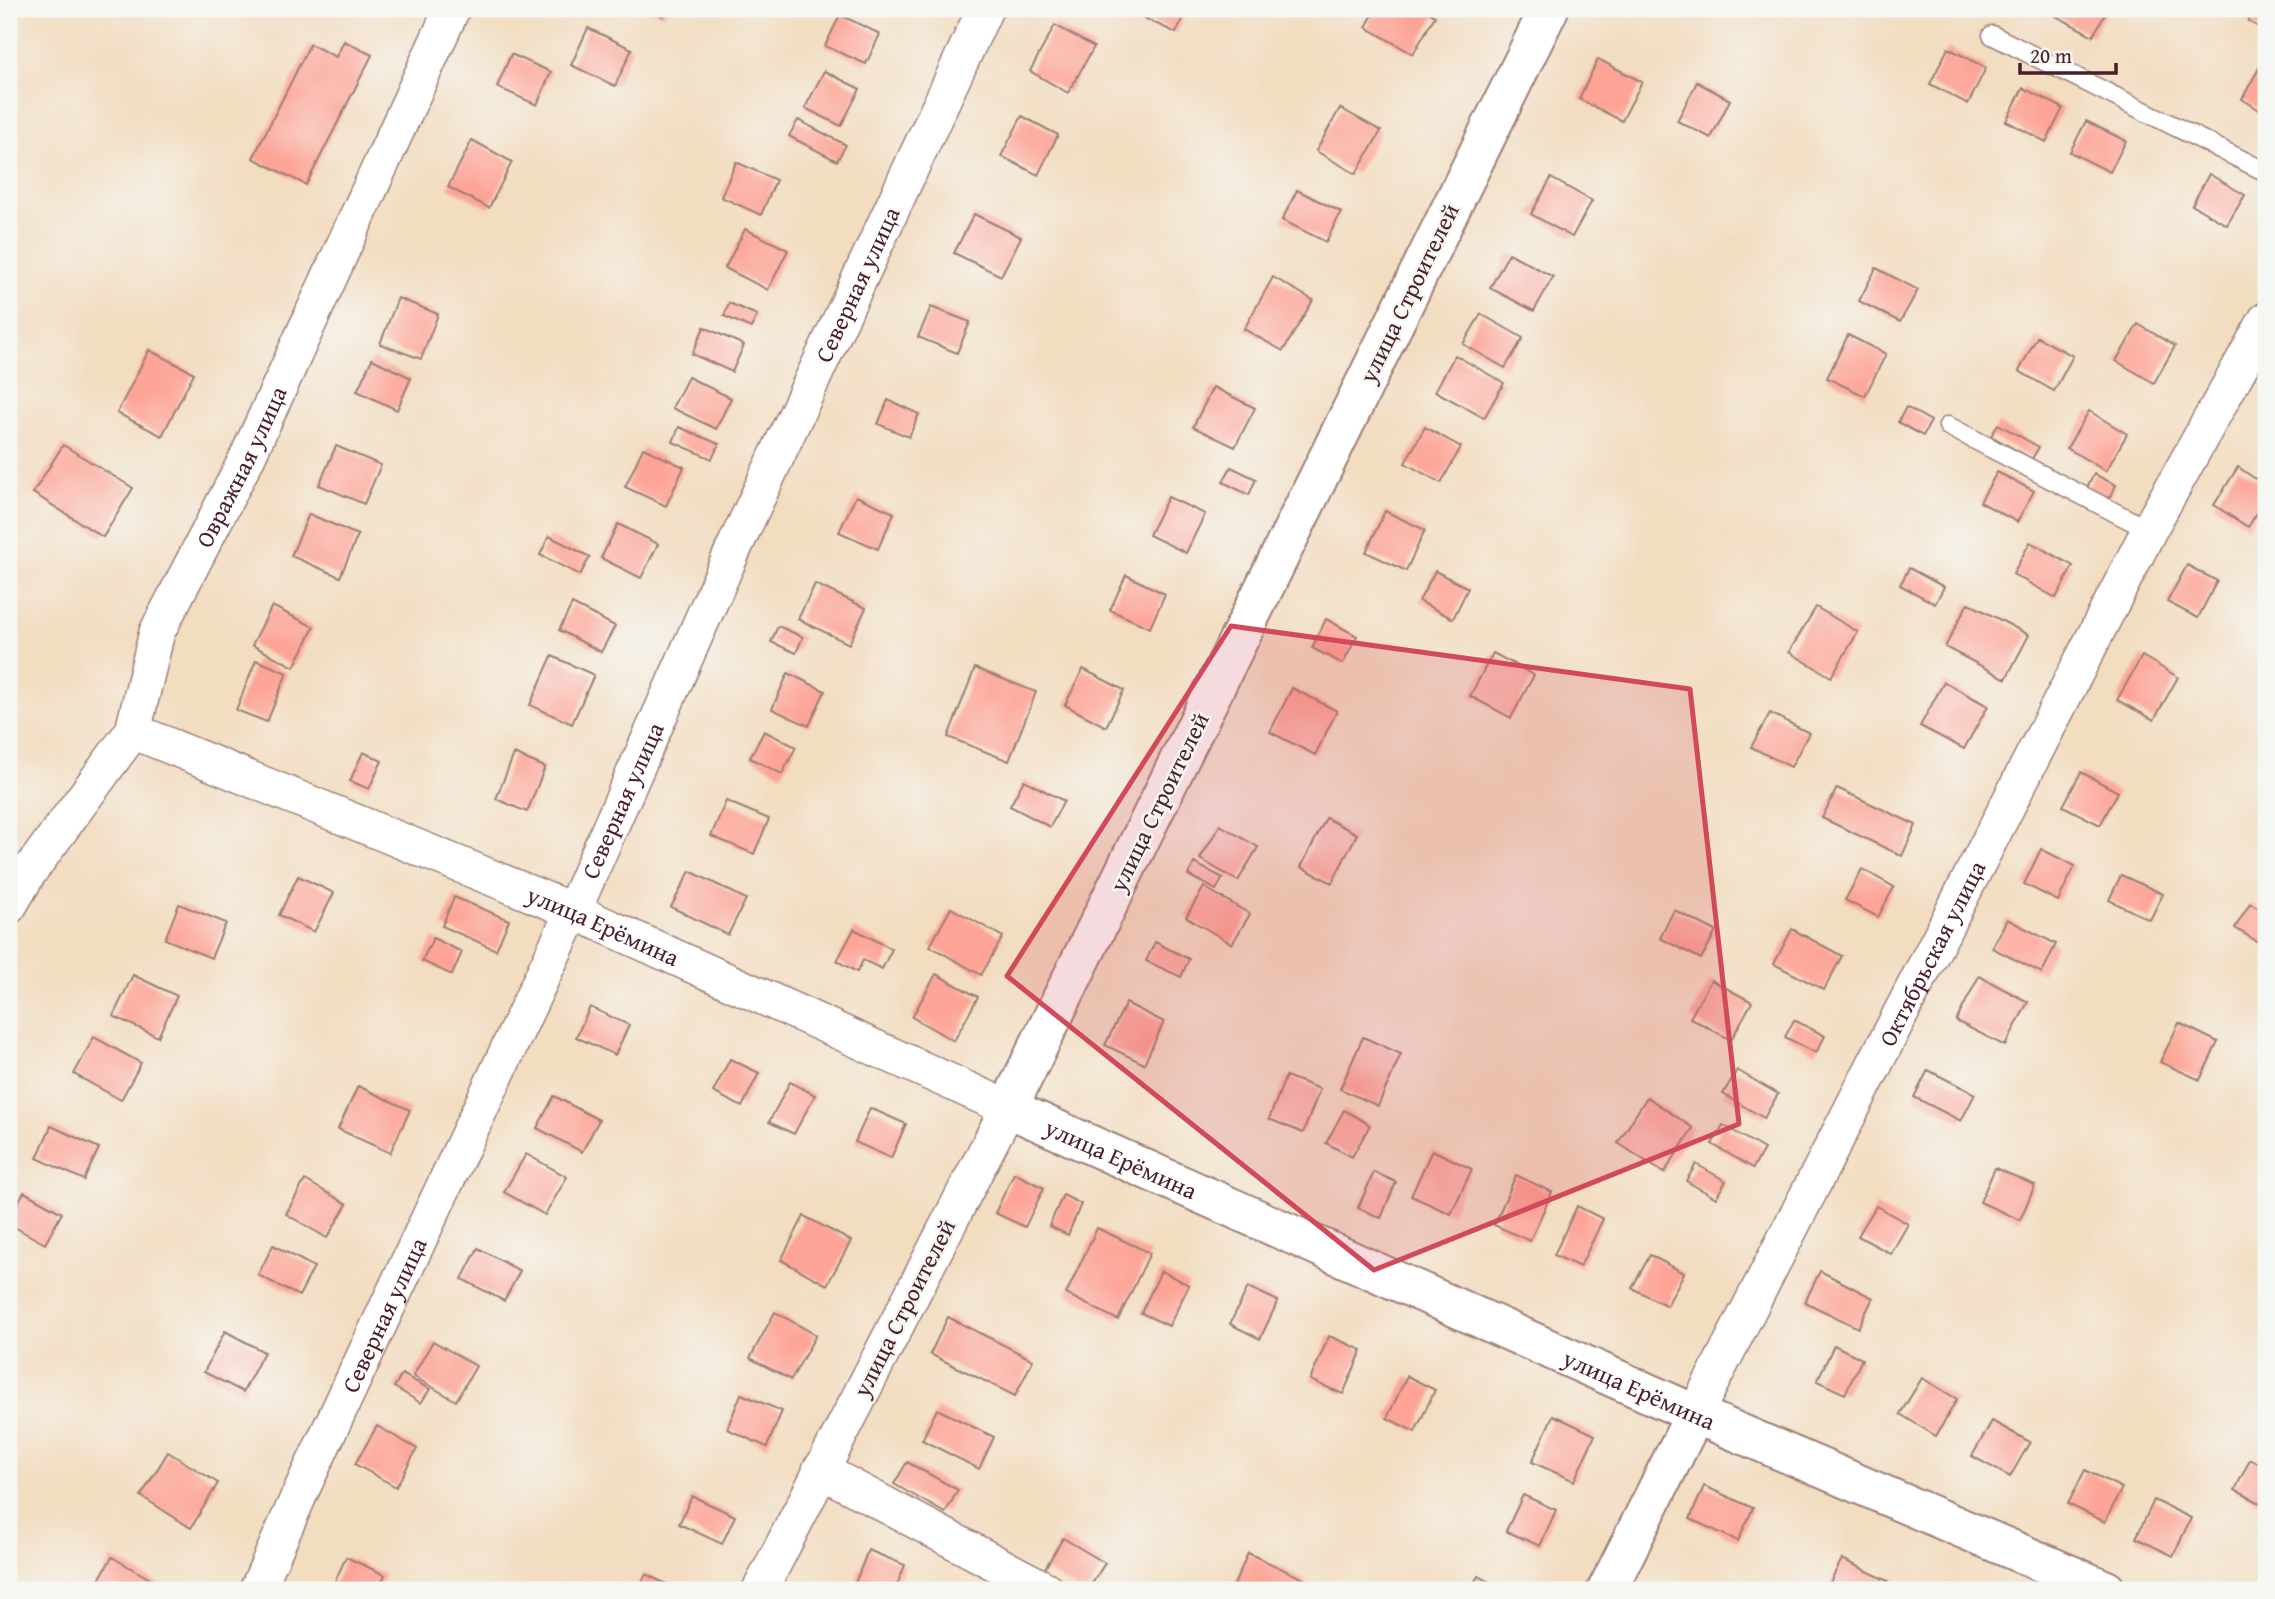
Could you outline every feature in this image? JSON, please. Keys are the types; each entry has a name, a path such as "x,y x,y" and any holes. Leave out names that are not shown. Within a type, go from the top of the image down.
{"street":[{"name":"Овражная улица","path":"9,906 29,872 133,731 157,632 246,460 452,9"},
{"name":"Северная улица","path":"257,1590 573,911 734,548 985,9"},
{"name":"улица Строителей","path":"760,1590 1008,1108 1549,9"},
{"name":"Октябрьская улица","path":"1606,1590 2149,530 2266,320"},
{"name":"улица Ерёмина","path":"133,731 573,911 1695,1414 2106,1590"},
{"path":"820,1470 1046,1590"}],"lane":[{"path":"1992,35 2266,172"},
{"path":"1948,426 2149,530"}],"highlighted area":[{"path":"1231,626 1690,689 1739,1124 1374,1270 1007,976"}],"building":[{"path":"528,9 553,9 548,18"},
{"path":"649,9 667,9 663,16"},
{"path":"1144,9 1188,9 1176,33 1140,16"},
{"path":"1376,9 1423,9 1435,16 1413,54 1366,27"},
{"path":"2059,9 2108,9 2093,36 2056,16"},
{"path":"2255,9 2266,9 2266,31 2248,21"},
{"path":"840,15 880,34 866,64 825,46"},
{"path":"1055,25 1094,47 1068,93 1030,71"},
{"path":"588,28 632,49 615,86 571,65"},
{"path":"344,41 372,55 306,185 253,158 310,44 336,57"},
{"path":"1948,48 1986,68 1968,104 1930,84"},
{"path":"511,54 551,72 537,105 497,87"},
{"path":"1598,59 1642,82 1622,121 1579,99"},
{"path":"2263,61 2266,62 2266,114 2242,99"},
{"path":"824,71 860,89 841,126 805,108"},
{"path":"1697,82 1730,100 1711,138 1677,121"},
{"path":"2023,88 2063,108 2046,142 2006,121"},
{"path":"1340,108 1381,131 1356,174 1316,151"},
{"path":"1022,116 1058,135 1038,175 1001,156"},
{"path":"798,120 846,145 837,161 789,136"},
{"path":"2086,121 2126,141 2110,172 2070,152"},
{"path":"472,140 512,162 489,208 448,187"},
{"path":"736,162 776,180 761,215 721,197"},
{"path":"2209,174 2245,195 2227,225 2192,205"},
{"path":"1551,178 1592,201 1572,237 1531,214"},
{"path":"1297,190 1341,212 1326,242 1282,220"},
{"path":"974,214 1021,237 1001,276 954,253"},
{"path":"745,229 788,250 768,290 725,268"},
{"path":"1509,253 1553,277 1534,311 1490,288"},
{"path":"1876,268 1918,290 1900,322 1859,301"},
{"path":"1273,277 1313,300 1283,351 1244,329"},
{"path":"398,298 438,314 421,359 380,344"},
{"path":"729,303 757,315 751,328 724,316"},
{"path":"931,307 970,322 957,353 918,337"},
{"path":"1481,314 1523,338 1505,368 1463,344"},
{"path":"2138,324 2175,346 2154,383 2116,361"},
{"path":"704,327 744,345 732,372 692,354"},
{"path":"1848,335 1886,354 1865,396 1827,378"},
{"path":"2037,337 2073,356 2054,391 2019,371"},
{"path":"149,350 194,373 162,436 117,413"},
{"path":"1455,355 1504,383 1484,418 1435,391"},
{"path":"372,359 411,378 397,410 357,391"},
{"path":"688,377 731,398 716,429 672,408"},
{"path":"1213,387 1255,408 1235,447 1193,427"},
{"path":"888,400 919,414 909,437 878,424"},
{"path":"1906,407 1931,421 1923,436 1898,422"},
{"path":"2089,411 2127,434 2106,471 2067,448"},
{"path":"1998,424 2039,447 2032,459 1991,436"},
{"path":"679,427 719,444 712,459 673,442"},
{"path":"1425,427 1461,447 1441,483 1405,463"},
{"path":"63,445 133,488 103,537 33,493"},
{"path":"336,446 381,465 364,504 319,485"},
{"path":"643,448 684,467 666,506 625,487"},
{"path":"1231,467 1256,479 1249,495 1223,482"},
{"path":"2238,467 2266,486 2266,499 2248,527 2214,505"},
{"path":"1997,472 2034,491 2017,522 1980,502"},
{"path":"2094,474 2116,485 2109,499 2087,488"},
{"path":"856,496 894,513 878,549 839,532"},
{"path":"1168,497 1205,514 1186,553 1149,535"},
{"path":"1385,511 1425,530 1406,571 1366,552"},
{"path":"309,514 358,535 340,577 291,556"},
{"path":"618,524 658,544 641,578 601,558"},
{"path":"549,536 590,557 580,575 540,555"},
{"path":"2030,542 2073,566 2056,598 2013,574"},
{"path":"2187,565 2217,581 2198,618 2167,602"},
{"path":"1909,568 1944,587 1935,604 1900,585"},
{"path":"1435,571 1468,588 1453,619 1419,601"},
{"path":"1126,575 1165,594 1150,628 1110,610"},
{"path":"815,584 866,608 849,644 798,619"},
{"path":"1968,603 2029,635 2006,679 1945,647"},
{"path":"572,604 615,626 601,652 559,630"},
{"path":"272,606 314,627 294,667 252,645"},
{"path":"1816,607 1858,632 1831,677 1789,652"},
{"path":"1326,619 1357,636 1343,664 1312,648"},
{"path":"778,626 803,637 796,653 771,642"},
{"path":"1493,653 1534,675 1511,718 1470,696"},
{"path":"552,656 594,675 572,724 530,705"},
{"path":"2142,656 2178,677 2154,720 2117,700"},
{"path":"256,660 287,673 267,722 236,710"},
{"path":"975,668 1036,692 1009,761 948,737"},
{"path":"1083,669 1124,690 1106,727 1065,705"},
{"path":"788,673 825,691 809,726 772,709"},
{"path":"1944,682 1988,706 1964,749 1920,726"},
{"path":"1292,688 1337,711 1315,755 1270,732"},
{"path":"1770,713 1809,733 1791,767 1751,747"},
{"path":"764,731 796,747 782,774 750,758"},
{"path":"363,752 382,761 369,789 350,781"},
{"path":"514,754 545,767 527,812 496,799"},
{"path":"2081,772 2118,792 2100,825 2063,806"},
{"path":"1024,780 1064,801 1050,827 1010,806"},
{"path":"1837,788 1916,825 1902,856 1822,818"},
{"path":"726,801 769,819 754,854 711,836"},
{"path":"1326,818 1357,834 1332,883 1301,867"},
{"path":"1220,825 1258,847 1238,881 1200,859"},
{"path":"2041,849 2075,866 2058,901 2024,884"},
{"path":"1194,863 1223,878 1216,890 1188,875"},
{"path":"1862,869 1894,887 1878,917 1845,900"},
{"path":"690,871 746,899 728,935 671,907"},
{"path":"2121,875 2163,894 2150,920 2109,900"},
{"path":"298,876 334,893 314,932 279,915"},
{"path":"1204,887 1250,914 1232,944 1186,917"},
{"path":"454,897 509,920 496,950 442,926"},
{"path":"2250,903 2266,912 2266,947 2235,928"},
{"path":"179,904 226,923 211,958 165,939"},
{"path":"951,908 1003,937 981,975 930,946"},
{"path":"1674,910 1716,931 1701,959 1660,938"},
{"path":"2007,919 2056,944 2042,973 1992,948"},
{"path":"854,929 892,949 882,969 863,960 857,972 837,961"},
{"path":"1792,929 1842,956 1824,990 1774,964"},
{"path":"433,938 462,952 452,975 422,961"},
{"path":"1155,942 1189,959 1181,977 1146,961"},
{"path":"936,974 978,997 954,1041 912,1017"},
{"path":"133,975 177,996 158,1037 113,1016"},
{"path":"1979,976 2028,1002 2005,1046 1956,1021"},
{"path":"1711,980 1752,1002 1731,1040 1690,1018"},
{"path":"1126,1003 1164,1022 1144,1064 1105,1045"},
{"path":"590,1007 629,1025 615,1055 576,1037"},
{"path":"1794,1020 1825,1036 1816,1053 1785,1037"},
{"path":"2179,1023 2218,1042 2200,1080 2160,1062"},
{"path":"94,1037 141,1063 121,1100 74,1074"},
{"path":"1363,1037 1401,1054 1378,1106 1340,1089"},
{"path":"730,1059 759,1073 742,1107 713,1092"},
{"path":"1737,1070 1778,1094 1764,1118 1723,1094"},
{"path":"1928,1070 1975,1094 1961,1121 1914,1097"},
{"path":"1286,1076 1320,1089 1303,1133 1269,1119"},
{"path":"790,1082 815,1095 794,1134 769,1122"},
{"path":"358,1086 410,1110 390,1153 338,1129"},
{"path":"554,1096 599,1120 582,1152 537,1128"},
{"path":"1647,1097 1693,1128 1664,1173 1618,1143"},
{"path":"870,1108 906,1124 891,1158 855,1142"},
{"path":"1344,1110 1370,1125 1352,1157 1326,1143"},
{"path":"1723,1125 1764,1149 1753,1168 1712,1144"},
{"path":"51,1126 99,1148 84,1180 37,1158"},
{"path":"1432,1150 1472,1169 1451,1214 1411,1196"},
{"path":"526,1154 567,1177 545,1215 504,1192"},
{"path":"1696,1164 1726,1181 1716,1198 1686,1181"},
{"path":"1995,1168 2035,1185 2020,1220 1980,1202"},
{"path":"1374,1172 1396,1182 1381,1218 1358,1208"},
{"path":"1014,1173 1044,1188 1025,1227 995,1213"},
{"path":"1516,1175 1552,1192 1530,1241 1494,1225"},
{"path":"305,1180 347,1204 327,1238 286,1214"},
{"path":"24,1192 62,1213 45,1244 9,1224 9,1218"},
{"path":"1063,1195 1081,1204 1068,1235 1049,1226"},
{"path":"1577,1206 1603,1219 1580,1267 1554,1255"},
{"path":"1876,1206 1908,1224 1891,1254 1858,1236"},
{"path":"804,1216 851,1241 827,1285 781,1260"},
{"path":"1097,1228 1150,1253 1118,1320 1066,1294"},
{"path":"273,1245 314,1267 299,1296 258,1275"},
{"path":"478,1248 520,1271 504,1301 462,1279"},
{"path":"1650,1255 1684,1273 1667,1306 1632,1288"},
{"path":"1161,1271 1189,1285 1169,1326 1141,1313"},
{"path":"1820,1271 1873,1298 1858,1328 1805,1302"},
{"path":"1248,1287 1278,1301 1260,1339 1230,1324"},
{"path":"775,1312 816,1335 791,1380 750,1358"},
{"path":"948,1317 1033,1360 1015,1396 930,1354"},
{"path":"225,1331 264,1352 243,1392 204,1372"},
{"path":"1329,1336 1362,1350 1343,1394 1310,1380"},
{"path":"433,1341 476,1366 456,1401 413,1376"},
{"path":"1834,1345 1862,1359 1845,1394 1817,1381"},
{"path":"402,1374 430,1389 421,1403 394,1387"},
{"path":"1407,1376 1435,1390 1415,1432 1387,1418"},
{"path":"1922,1378 1957,1399 1936,1436 1900,1414"},
{"path":"741,1394 782,1411 767,1447 727,1429"},
{"path":"937,1409 994,1437 979,1469 922,1440"},
{"path":"1553,1415 1595,1435 1574,1481 1532,1462"},
{"path":"1992,1421 2030,1442 2010,1477 1972,1456"},
{"path":"377,1426 417,1449 396,1487 355,1464"},
{"path":"168,1452 218,1483 191,1528 141,1496"},
{"path":"2250,1459 2266,1467 2266,1506 2235,1490"},
{"path":"907,1462 958,1490 945,1513 894,1484"},
{"path":"2085,1470 2122,1488 2105,1522 2068,1504"},
{"path":"1704,1486 1753,1508 1738,1541 1690,1519"},
{"path":"1523,1495 1556,1510 1540,1546 1506,1531"},
{"path":"692,1496 735,1516 722,1544 679,1524"},
{"path":"2154,1500 2191,1518 2173,1556 2136,1538"},
{"path":"1063,1538 1105,1563 1088,1590 1078,1590 1044,1570"},
{"path":"868,1550 905,1565 895,1590 863,1590 854,1586"},
{"path":"1248,1553 1306,1580 1302,1590 1245,1590 1234,1585"},
{"path":"112,1557 169,1590 93,1590"},
{"path":"346,1557 385,1575 378,1590 331,1590"},
{"path":"1842,1559 1888,1581 1883,1590 1826,1590"},
{"path":"646,1574 678,1590 638,1590"},
{"path":"1478,1576 1505,1590 1470,1590"}]}
